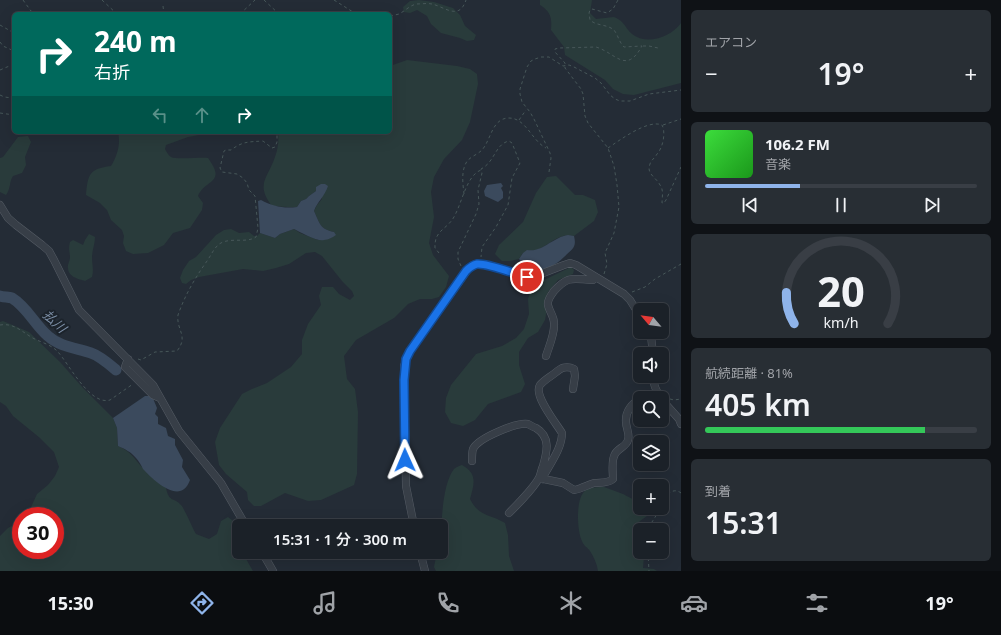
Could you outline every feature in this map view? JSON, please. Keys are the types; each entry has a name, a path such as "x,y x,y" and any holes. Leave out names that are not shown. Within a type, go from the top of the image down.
{"street":[{"path":"0,205 8,218 49,252 79,310 153,385 179,431 221,484 242,519"},
{"path":"413,519 406,486 404,366 410,351 466,271 473,265 481,264 533,278 570,263 599,278 624,294 633,305"},
{"path":"546,356 552,337 554,323 548,305 548,300 551,294 563,281 573,278 593,280 599,278"},
{"path":"128,359 125,367 153,394 161,398"},
{"path":"510,513 541,478 558,449 562,439 562,433 541,400 538,391 540,385 563,368 570,366 574,369 575,376 573,389"},
{"path":"541,478 563,483 574,490 594,484 610,482 613,479 613,459 615,454 625,445 628,440 626,414 633,404"},
{"path":"669,406 681,424"},
{"path":"472,461 473,449 484,438 518,425 528,424 540,431 546,439 548,445 541,478"},
{"path":"266,559 273,571"},
{"path":"422,559 425,571"}],"path":[{"path":"23,0 32,12"},
{"path":"102,0 115,12"},
{"path":"242,12 255,0"},
{"path":"264,0 277,12"},
{"path":"334,0 353,12"},
{"path":"392,16 399,14 415,5 422,4 432,4 445,10 458,11 462,8 466,0"},
{"path":"618,0 613,9 607,14 592,9 590,10 590,20 596,24 614,30 624,47 649,46 658,48"},
{"path":"163,6 164,12"},
{"path":"0,25 12,32"},
{"path":"0,42 3,46 12,49"},
{"path":"599,278 606,269 607,264 605,253 614,233 619,207 617,185 608,148 588,123 583,106 583,94 565,68 565,64 554,52 555,49 559,48 596,47 601,48 614,57 627,61 633,59 637,55 642,46"},
{"path":"549,172 551,158 534,119 522,102 520,89 527,67 531,61 541,57 549,57 565,66 569,65 574,67 595,78 610,95 620,101 630,100 648,94 681,90"},
{"path":"0,70 12,65"},
{"path":"0,95 12,98"},
{"path":"519,121 527,109"},
{"path":"0,113 12,115"},
{"path":"464,194 463,173 465,164 472,156 481,151 500,120 509,118 519,121 526,127 537,142 547,148"},
{"path":"608,148 645,127 656,124 662,125 681,119"},
{"path":"662,125 664,130 662,143 658,154 649,165 652,177 660,184 662,191 662,203 666,200 681,167"},
{"path":"128,359 131,357 141,360 155,352 178,351 182,346 183,336 178,315 191,284 198,272 221,243 234,240 253,239 256,237 258,228 255,196 249,190 247,183 243,178 237,174 222,172 220,168 224,151 231,150 244,142 257,141 264,141 272,148 275,147 277,142 277,134"},
{"path":"438,253 434,242 436,236 442,229 449,225 454,218 475,172 488,166 501,145 509,141 512,143 520,163 512,178 508,205 496,227 482,247 481,264"},
{"path":"466,271 458,259 458,252 476,214 479,204 478,190 482,173 481,170"},
{"path":"624,294 645,287 655,279 681,264"},
{"path":"0,325 8,324 19,328 57,351 75,376 90,392 103,400 110,400 138,380"},
{"path":"669,399 681,399"},
{"path":"669,493 672,491 678,491 681,493"},
{"path":"648,559 649,571"}],"shaded area":[{"path":"419,0 434,2 453,8 460,15 465,26 476,35 474,40 467,41 441,33 431,24 427,16 417,10 410,13 404,12 403,7 410,1"},
{"path":"540,0 592,0 590,13 596,19 615,17 638,38 651,39 665,36 677,28 681,23 681,83 634,95 623,94 613,89 605,80 565,55 564,47 551,30 549,13 540,5"},
{"path":"407,60 457,66 470,69 477,74 478,84 470,122 462,140 444,159 434,177 431,192 434,217 429,243 433,255 449,276 446,287 439,297 432,299 420,299 408,304 394,318 356,340 344,356 347,379 355,389 358,412 357,474 354,485 321,500 308,501 285,493 261,506 254,506 248,500 247,492 226,474 219,465 215,442 220,428 242,394 267,383 291,367 302,354 302,340 308,324 321,305 319,296 322,287 333,287 339,294 350,300 354,296 352,291 322,256 315,252 306,253 289,264 263,271 243,269 199,277 186,284 182,283 180,278 189,261 196,257 216,235 224,230 231,229 239,233 249,232 254,236 257,236 260,233 275,238 280,234 294,229 318,240 334,232 329,231 319,223 314,211 322,199 316,191 301,201 297,207 272,206 267,198 264,192 264,181 276,154 278,134 392,134 392,65"},
{"path":"118,134 205,134 188,137 166,145 165,149 171,157 174,158 208,158 215,173 213,180 201,191 198,196 203,203 202,210 190,228 173,233 164,245 148,253 133,254 126,251 123,243 124,236 122,230 111,220 107,210 100,203 86,195 89,177 91,174 98,169 111,166 117,154"},
{"path":"28,136 31,142 25,157 26,165 22,173 13,176 6,195 0,192 0,158 3,157 18,137"},
{"path":"556,176 575,195 583,195 595,200 598,212 594,221 574,236 568,235 559,237 544,247 523,253 519,259 502,261 495,254 499,245 523,222 536,193 547,177"},
{"path":"89,234 95,237 92,255 93,272 92,277 85,281 72,276 68,271 70,258 69,247 70,242 73,240 83,245"},
{"path":"571,267 574,270 573,274 558,280 548,292 545,301 547,309 545,320 538,332 528,338 519,352 519,365 525,384 521,392 488,404 475,420 463,426 451,423 445,412 446,398 451,385 476,354 502,346 516,338 524,329 529,314 528,299 532,287"},
{"path":"3,321 29,332 60,362 113,418 117,428 118,446 130,453 147,472 166,488 170,498 182,507 196,534 209,539 217,534 221,521 228,517 232,520 232,559 246,559 253,571 0,571 0,536 12,526 12,559 64,559 64,507 31,507 37,494 48,485 55,476 59,467 54,452 40,438 13,416 6,406 0,402 0,322"},
{"path":"462,465 471,472 473,476 474,480 470,499 473,505 481,512 505,523 508,535 509,556 514,571 436,571 434,567 436,559 448,559 448,519 442,519 444,497 446,486 454,469"},
{"path":"604,487 623,494 633,499 633,515 647,515 638,523 633,523 633,559 644,559 643,568 654,569 657,571 598,571 593,556 583,544 578,522 582,494 586,490"}],"water":[{"path":"501,183 503,186 501,188 503,198 498,202 485,196 484,191 487,185"},
{"path":"321,184 328,186 314,211 321,225 334,232 336,235 326,240 318,240 294,229 280,234 275,238 260,233 258,201 261,200 269,204 283,207 297,207 301,201 316,191 316,187"},
{"path":"563,236 574,236 575,243 573,248 561,260 549,267 531,273 519,259 527,250 538,249"},
{"path":"145,396 152,396 157,408 155,414 158,417 158,424 166,428 168,436 175,439 175,445 183,460 182,467 190,480 186,487 180,491 167,489 160,485 143,469 138,460 132,454 118,446 117,428 113,418"}],"waterway":[{"name":"払川","path":"0,296 12,298 17,302 27,311 43,332 53,340 63,345 94,354 116,370"}],"route":[{"path":"405,460 404,366 410,351 466,271 473,265 481,264 527,277"}]}
